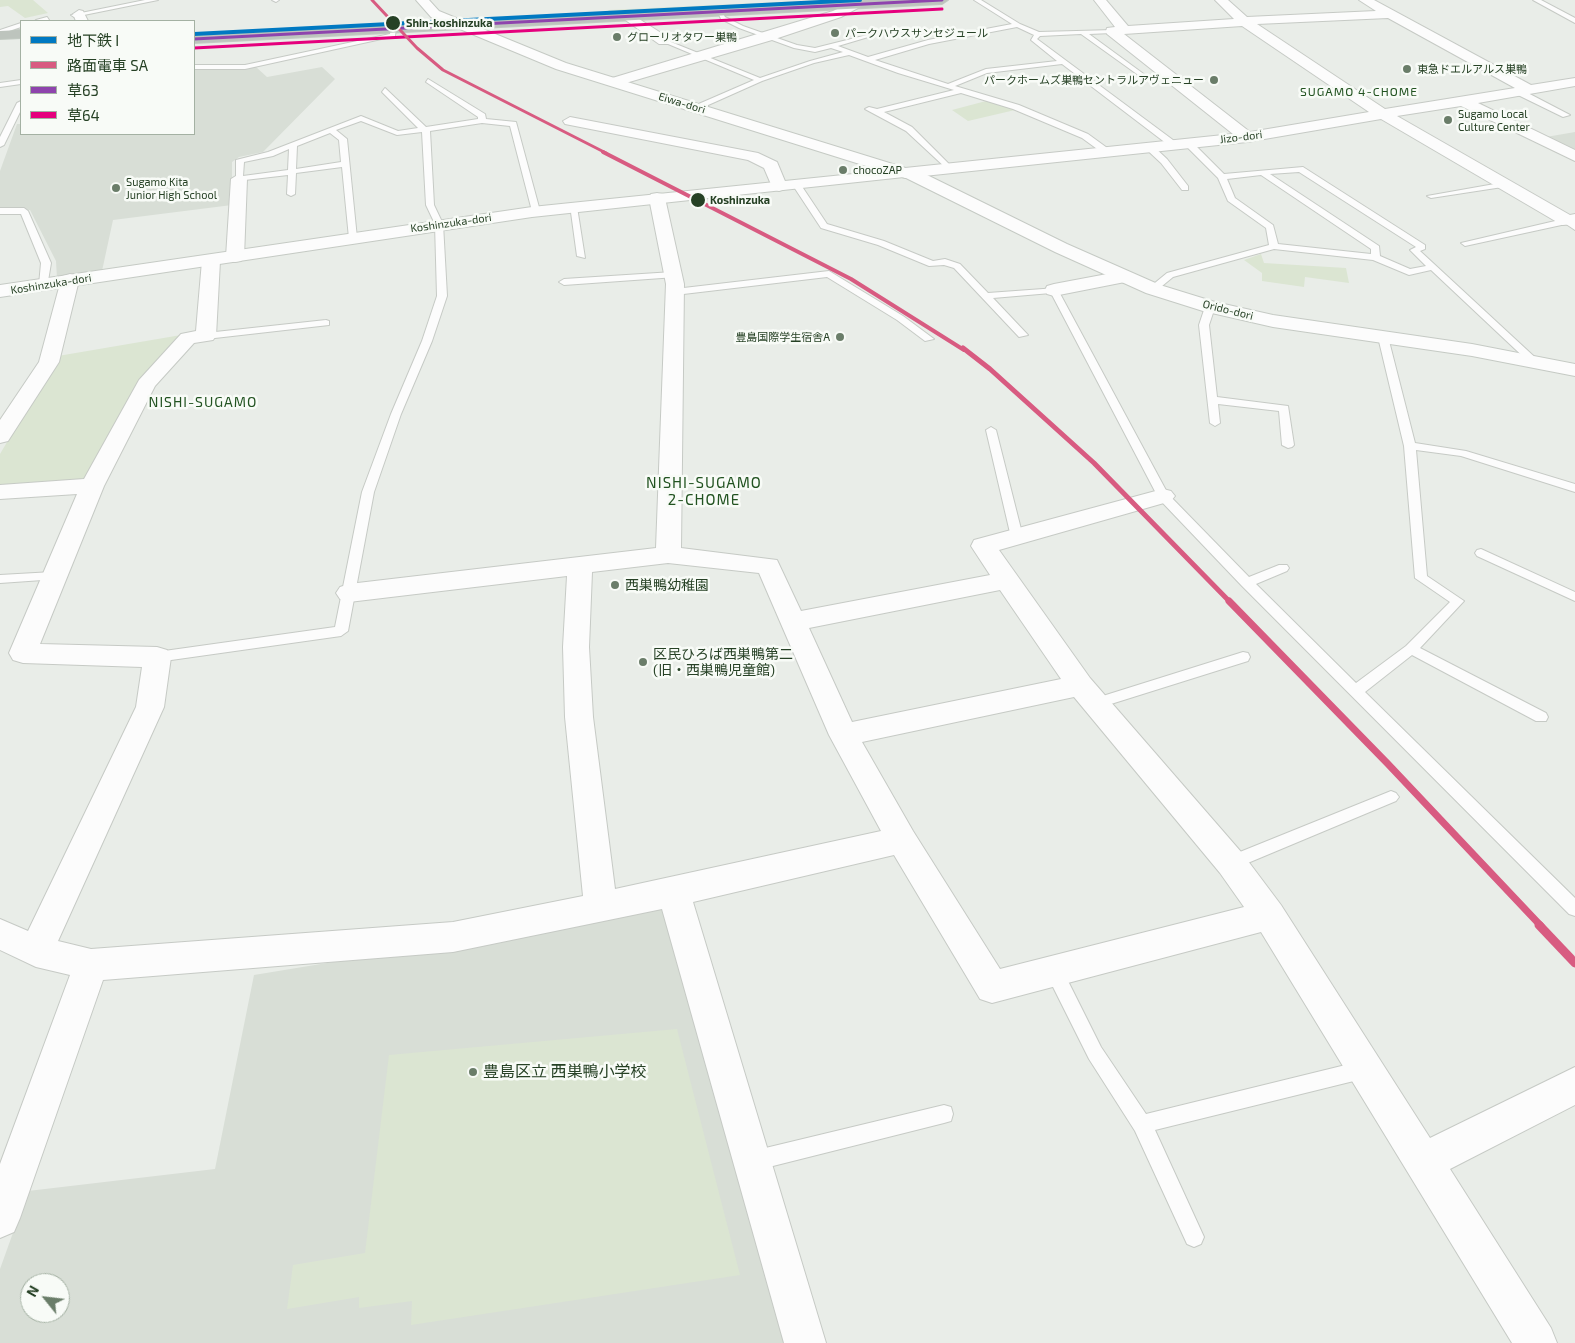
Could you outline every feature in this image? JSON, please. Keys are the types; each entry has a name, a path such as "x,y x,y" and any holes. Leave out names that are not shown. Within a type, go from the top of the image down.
{"highway":[{"path":"195,26 742,0"},
{"path":"195,38 942,0"},
{"path":"0,34 20,34"},
{"path":"195,34 255,36"},
{"path":"0,41 20,40"},
{"path":"0,48 20,47"}],"street":[{"path":"422,0 436,14"},
{"path":"1100,0 1118,30 1247,137"},
{"path":"1221,0 1244,22 1311,69 1385,116 1573,222"},
{"path":"1365,0 1525,91"},
{"path":"614,82 837,14 854,5"},
{"name":"Eiwa-dori","path":"436,14 561,66 905,173"},
{"path":"1118,30 1390,14"},
{"path":"628,16 664,41"},
{"name":"Jizo-dori","path":"905,173 947,167 1247,137 1385,116 1575,82"},
{"path":"1466,102 1575,156"},
{"path":"570,121 752,156 771,165 779,186"},
{"name":"Koshinzuka-dori","path":"0,291 536,211 905,173"},
{"name":"Orido-dori","path":"905,173 930,182 1123,277 1153,289 1210,306 1273,321 1383,337 1575,370"},
{"path":"235,257 239,179"},
{"path":"657,198 674,284 668,555"},
{"path":"36,951 150,707 157,657 22,653 92,486 146,384 188,338 206,336 211,261"},
{"path":"1054,290 1123,277"},
{"path":"0,436 49,362 70,280"},
{"path":"0,492 92,486"},
{"path":"1163,496 983,546 1088,694 1231,863 1269,915 1425,1161 1536,1343"},
{"path":"349,593 668,555 768,566 843,735 902,840 992,987 1269,915"},
{"path":"580,566 576,647 579,717 601,907"},
{"path":"792,622 1007,580"},
{"path":"843,735 1088,694"},
{"path":"0,934 36,951 91,965 452,936 674,892 902,840"},
{"path":"674,892 805,1343"},
{"path":"0,1218 10,1161 91,965"},
{"path":"1425,1161 1575,1086"}],"lane":[{"path":"78,17 154,0"},
{"path":"977,0 1018,25 1038,34 1118,30"},
{"path":"1536,0 1575,21"},
{"path":"719,11 723,18 767,36 815,50 873,34"},
{"path":"42,20 47,19"},
{"path":"0,34 20,25"},
{"path":"867,60 928,42 1018,25"},
{"path":"195,67 245,67 392,35 393,28"},
{"path":"1082,32 1143,76"},
{"path":"1038,34 1033,39 1062,62 1181,144 1222,177 1231,199 1270,228 1274,246"},
{"path":"664,41 760,80"},
{"path":"832,46 867,60 948,87 1016,107 1085,136 1107,152"},
{"path":"697,108 760,80 812,62 848,53"},
{"path":"948,87 986,71 1062,62"},
{"path":"428,81 482,116 482,121"},
{"path":"0,85 20,82"},
{"path":"157,657 341,631 368,492 396,414 427,341 442,296 439,224 430,205 425,130 385,90"},
{"path":"947,167 909,129 873,110 961,91"},
{"path":"1525,91 1566,115"},
{"path":"0,145 2,136 20,105"},
{"path":"346,164 239,179 240,160 293,146 361,118 397,133 482,121 513,124 536,211"},
{"path":"332,131 343,140 353,238"},
{"path":"292,194 290,173 293,146"},
{"path":"1149,147 1164,161 1185,188"},
{"path":"1222,177 1300,169 1422,247 1414,250 1535,362"},
{"path":"1264,174 1376,248 1375,257"},
{"path":"796,184 824,226 881,243 932,264 945,262 957,266 1023,334"},
{"path":"1431,196 1506,184"},
{"path":"573,207 582,256"},
{"path":"0,211 24,211 46,263 44,285"},
{"path":"1465,243 1573,222"},
{"path":"1153,289 1170,275 1274,246 1375,257 1409,272 1434,267"},
{"path":"564,282 674,284 828,274 900,318 929,339"},
{"path":"986,296 1054,290 1163,496 1247,583 1575,909"},
{"path":"1210,306 1204,325 1215,423"},
{"path":"206,336 326,323"},
{"path":"1356,691 1411,649 1458,600 1421,578 1410,446 1383,337"},
{"path":"1212,400 1284,408 1288,445"},
{"path":"990,430 1017,537"},
{"path":"1410,446 1479,458 1575,488"},
{"path":"1481,553 1575,597"},
{"path":"1247,583 1283,568"},
{"path":"0,579 53,576"},
{"path":"1411,649 1541,717"},
{"path":"1088,694 1243,657"},
{"path":"1231,863 1391,797"},
{"path":"1054,971 1095,1054 1142,1124 1194,1237"},
{"path":"1142,1124 1366,1069"},
{"path":"753,1161 944,1114"}],"shaded area":[{"name":"Sugamo Kita Junior High School","path":"256,67 267,77 322,67 335,79 263,152 239,157 232,162 232,205 113,220 102,271 57,278 56,261 30,210 0,209 0,171 17,124 20,124 20,135 195,135 195,68"},
{"path":"1575,132 1575,152 1546,137"},
{"name":"豊島区立 西巣鴨小学校","path":"667,907 785,1343 0,1343 0,1269 28,1191 215,1169 254,975"}],"green space":[{"path":"0,0 33,0 48,13 25,18 8,6 0,7"},
{"path":"819,0 868,0 607,12 609,10"},
{"path":"986,101 1015,110 968,121 952,110"},
{"path":"1261,254 1264,263 1346,268 1349,283 1305,277 1304,287 1262,281 1262,273 1244,260"},
{"path":"187,334 87,479 0,486 0,454 58,356"},
{"path":"677,1029 740,1275 411,1325 412,1301 359,1308 359,1297 287,1309 293,1265 365,1253 389,1055"}],"metro line":[{"name":"I","path":"195,34 860,0"}],"tram line":[{"name":"SA","path":"372,0 417,48 443,70 851,279 953,341 990,369 1094,463 1388,764 1575,963"}],"transit line":[{"name":"草63","path":"195,39 942,0"},
{"name":"草64","path":"195,48 942,9"}],"place":[{"name":"Shin-koshinzuka","path":"393,23"},
{"name":"パークハウスサンセジュール","path":"835,33"},
{"name":"グローリオタワー巣鴨","path":"617,37"},
{"name":"東急ドエルアルス巣鴨","path":"1407,69"},
{"name":"パークホームズ巣鴨セントラルアヴェニュー","path":"1214,80"},
{"name":"Sugamo Local Culture Center","path":"1448,120"},
{"name":"chocoZAP","path":"843,170"},
{"name":"Sugamo Kita Junior High School","path":"116,188"},
{"name":"Koshinzuka","path":"698,200"},
{"name":"豊島国際学生宿舎A","path":"840,337"},
{"name":"西巣鴨幼稚園","path":"615,585"},
{"name":"区民ひろば西巣鴨第二 (旧・西巣鴨児童館)","path":"643,662"},
{"name":"豊島区立 西巣鴨小学校","path":"473,1072"}],"district":[{"name":"SUGAMO 4-CHOME","path":"1359,92"},
{"name":"NISHI-SUGAMO","path":"203,402"},
{"name":"NISHI-SUGAMO 2-CHOME","path":"704,492"}]}
